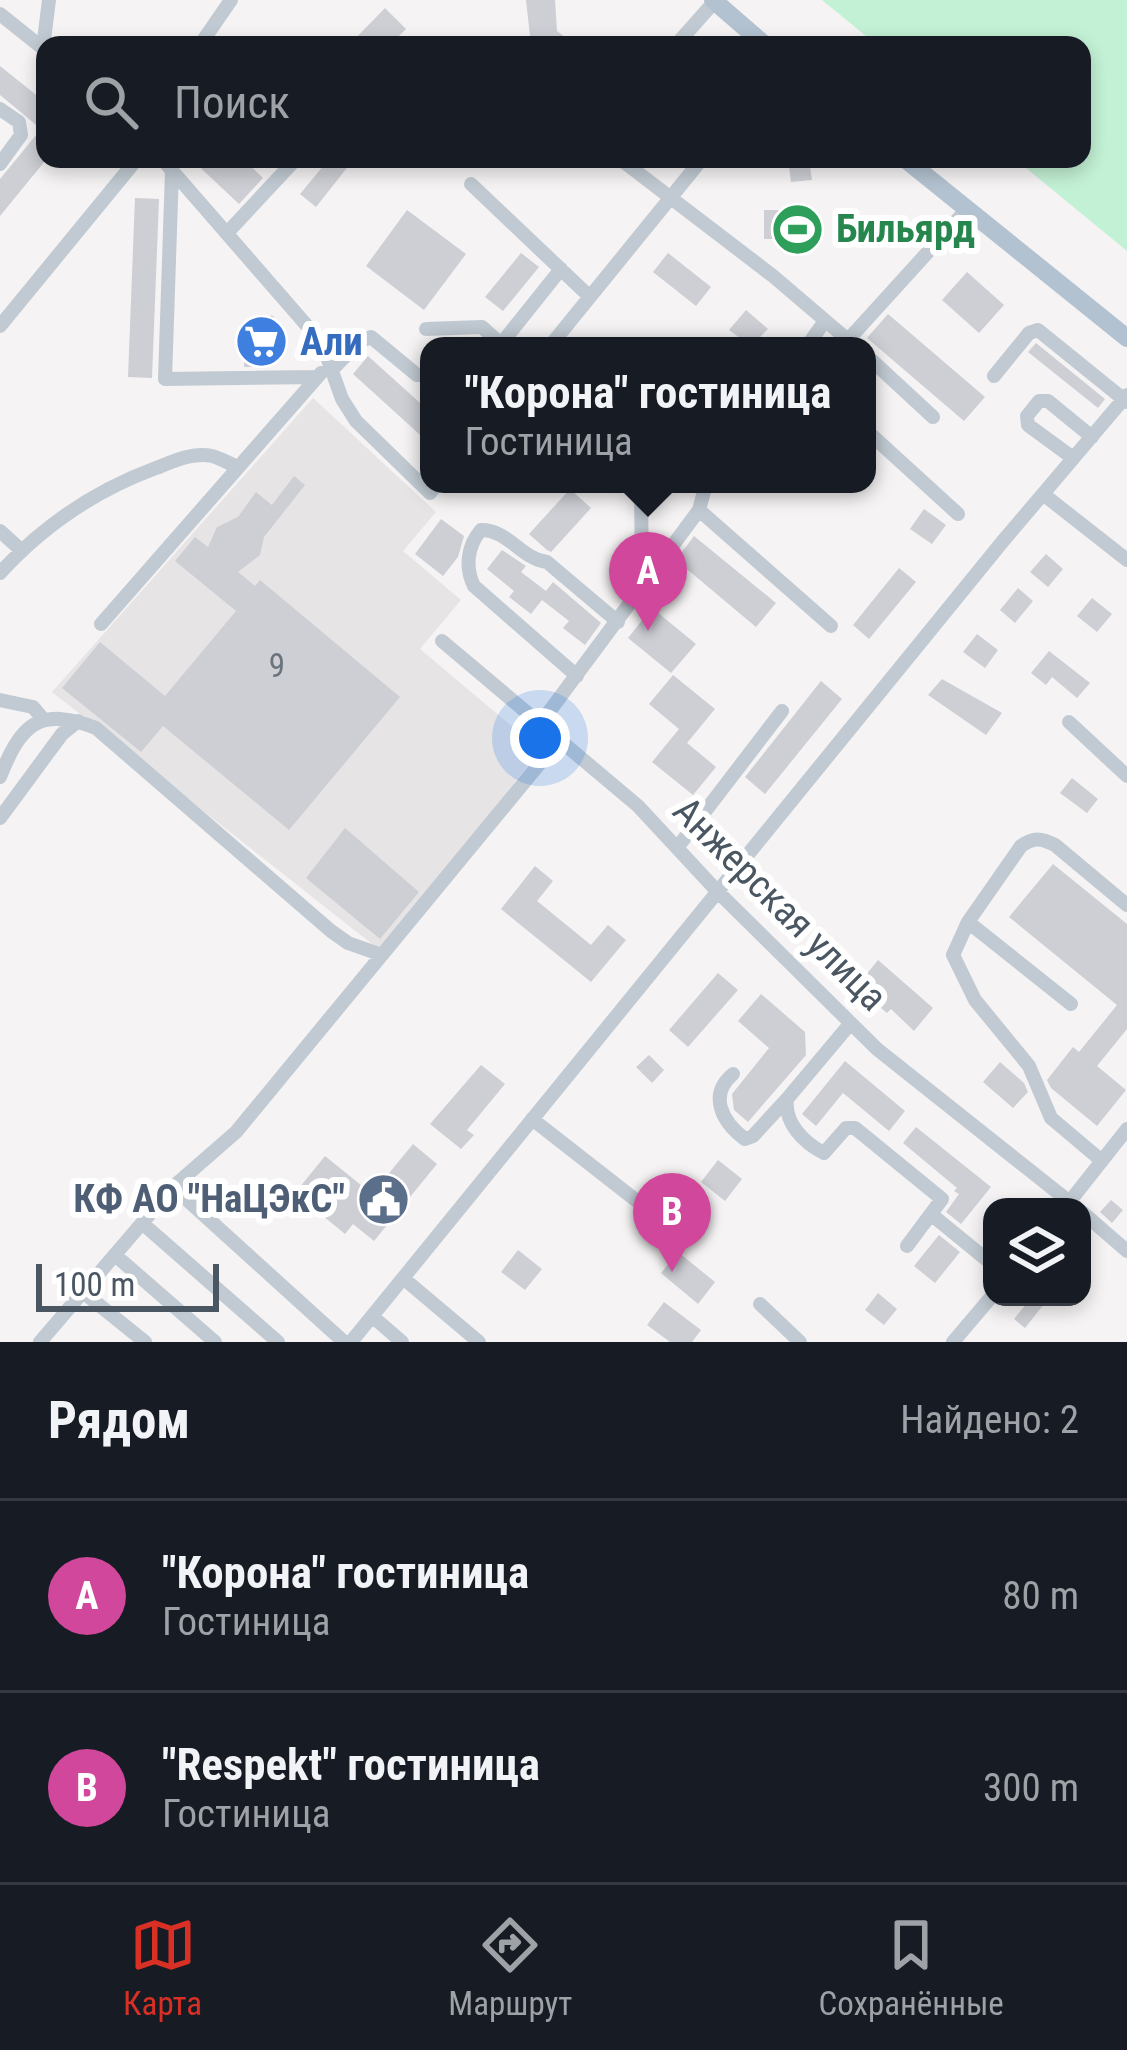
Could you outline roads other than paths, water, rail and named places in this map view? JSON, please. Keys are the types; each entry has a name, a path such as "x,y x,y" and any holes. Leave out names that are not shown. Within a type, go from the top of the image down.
{"main road":[{"path":"714,1 755,36"},
{"path":"916,168 1127,338"}],"street":[{"path":"45,36 49,0"},
{"path":"206,36 231,0"},
{"path":"684,36 714,1"},
{"path":"0,14 36,43"},
{"path":"0,109 19,122 21,135 0,164"},
{"path":"0,326 130,168"},
{"path":"167,168 164,379 325,371"},
{"path":"170,168 322,343 325,371 356,421 380,448 420,478"},
{"path":"227,233 288,168"},
{"path":"632,168 844,337"},
{"path":"557,337 695,168"},
{"path":"471,184 590,297"},
{"path":"856,337 967,209"},
{"path":"508,337 561,269"},
{"path":"813,337 825,321"},
{"path":"426,329 482,327 493,337"},
{"path":"455,337 457,328"},
{"path":"173,1187 348,1342 1126,399 1038,331 1029,333 994,376"},
{"path":"101,624 325,371 359,341 370,337 420,375"},
{"path":"876,364 933,417"},
{"path":"1073,458 1028,425 1027,416 1039,401 1048,401 1092,437"},
{"path":"876,439 958,514"},
{"path":"0,573 82,500 118,482 186,457 210,456 238,467"},
{"path":"641,493 642,592"},
{"path":"540,724 642,592 706,493"},
{"path":"1043,494 1127,560"},
{"path":"699,510 831,626"},
{"path":"577,676 474,586 468,559 476,535 481,530 496,530 534,560 548,562 618,622"},
{"path":"0,531 21,550"},
{"name":"Анжерская улица","path":"442,641 638,806 850,1024 1062,1198"},
{"path":"0,700 33,707 44,718 96,728 331,931 382,956"},
{"path":"677,848 782,711"},
{"path":"0,777 20,736 44,718"},
{"path":"0,818 62,734 77,721"},
{"path":"1069,722 1127,776"},
{"path":"42,1341 173,1187 236,1132 559,740"},
{"path":"1102,1161 1051,1118 1029,1066 975,1000 952,955 968,922 1021,846 1032,839 1055,845 1127,904"},
{"path":"968,922 1071,1004"},
{"path":"733,1074 721,1090 720,1111 731,1129 745,1138 753,1136 850,1024"},
{"path":"787,1099 789,1123 818,1150 824,1153 846,1129 855,1128 942,1199 907,1246"},
{"path":"532,1119 651,1212"},
{"path":"1079,1198 1127,1130"},
{"path":"932,1215 983,1257"},
{"name":"Анжерская улица","path":"1091,1222 1127,1251"},
{"path":"142,1223 278,1342"},
{"path":"115,1255 215,1342"},
{"path":"403,1277 479,1342"},
{"path":"83,1292 145,1342"},
{"path":"760,1304 791,1339"},
{"path":"953,1342 984,1306"},
{"path":"372,1316 402,1342"}],"place":[{"name":"Бильярд","path":"797,229"},
{"name":"Али","path":"261,342"},
{"name":"\"Корона\" гостиница","path":"648,631"},
{"name":"КФ АО \"НаЦЭкС\"","path":"384,1199"},
{"name":"\"Respekt\" гостиница","path":"672,1272"}]}
